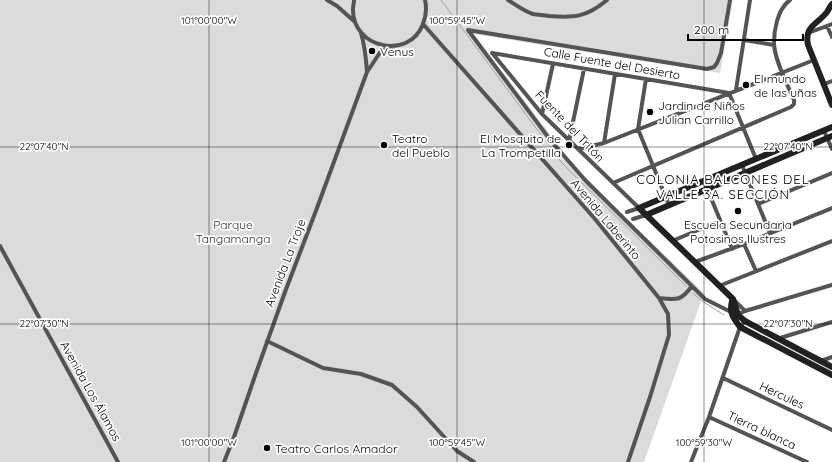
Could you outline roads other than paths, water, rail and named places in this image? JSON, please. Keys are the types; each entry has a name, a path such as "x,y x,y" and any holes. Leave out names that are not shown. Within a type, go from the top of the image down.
{"street":[{"path":"327,0 337,6 355,22"},
{"path":"354,0 353,10 355,22"},
{"path":"360,32 369,40 380,45 392,46 404,44 414,37 422,28 426,17 425,0"},
{"path":"508,0 533,14 573,17 585,14 597,8 607,0"},
{"path":"730,0 721,53 714,67 707,69 468,30 551,141 568,161 585,180 705,299 832,368"},
{"path":"736,90 750,0"},
{"path":"613,183 792,107 794,100 776,56 774,45 779,15 787,2 790,0"},
{"path":"832,4 827,12 812,25 807,39 832,105"},
{"name":"Avenida La Troje","path":"355,22 364,44 367,72"},
{"name":"Avenida Laberinto","path":"423,24 595,220 659,298 668,314 669,335 650,398 628,462"},
{"path":"808,33 832,24"},
{"path":"827,26 832,37"},
{"path":"744,40 774,45"},
{"name":"Avenida La Troje","path":"224,462 284,292 317,208 367,72 381,51 392,46"},
{"name":"Calle Fuente del Desierto","path":"492,53 729,93"},
{"name":"Fuente del Tritón","path":"492,53 542,114 638,208"},
{"path":"578,149 604,143 814,60"},
{"path":"542,114 553,64"},
{"path":"569,141 584,69"},
{"path":"604,143 615,74"},
{"path":"646,79 638,129 669,205"},
{"path":"824,84 832,81"},
{"path":"729,93 756,159"},
{"path":"627,212 832,127"},
{"path":"824,131 830,137 832,149"},
{"path":"633,219 646,215 830,137"},
{"path":"742,165 770,233"},
{"path":"758,204 832,173"},
{"path":"704,181 732,249"},
{"path":"638,208 745,311"},
{"path":"695,262 732,249 832,208"},
{"path":"672,241 720,221"},
{"path":"719,286 832,241"},
{"path":"744,244 756,272"},
{"name":"Avenida Los Álamos","path":"0,246 118,462"},
{"path":"734,315 832,285"},
{"path":"659,298 668,299 684,297 692,286"},
{"path":"733,299 731,306 740,327 832,374"},
{"path":"691,462 709,417 740,327 745,321"},
{"path":"777,339 832,322"},
{"path":"267,341 323,368 361,374 392,385 417,407 456,451 474,462"},
{"path":"820,361 832,357"},
{"name":"Hercules","path":"722,378 832,430"},
{"name":"Tierra blanca","path":"709,417 807,462"}],"waterway":[{"path":"441,0 562,163 687,287"},
{"path":"693,293 702,301 724,315"}],"place":[{"name":"Venus","path":"372,51"},
{"name":"El mundo de las uñas","path":"746,85"},
{"name":"Jardin de Niños Julian Carrillo","path":"650,112"},
{"name":"Teatro del Pueblo","path":"384,145"},
{"name":"El Mosquito de La Trompetilla","path":"569,145"},
{"name":"Escuela Secundaria Potosinos Ilustres","path":"738,211"},
{"name":"Teatro Carlos Amador","path":"267,448"}],"district":[{"name":"COLONIA BALCONES DEL VALLE 3A. SECCIÓN","path":"723,186"}],"park label":[{"name":"Parque Tangamanga","path":"233,231"}]}
